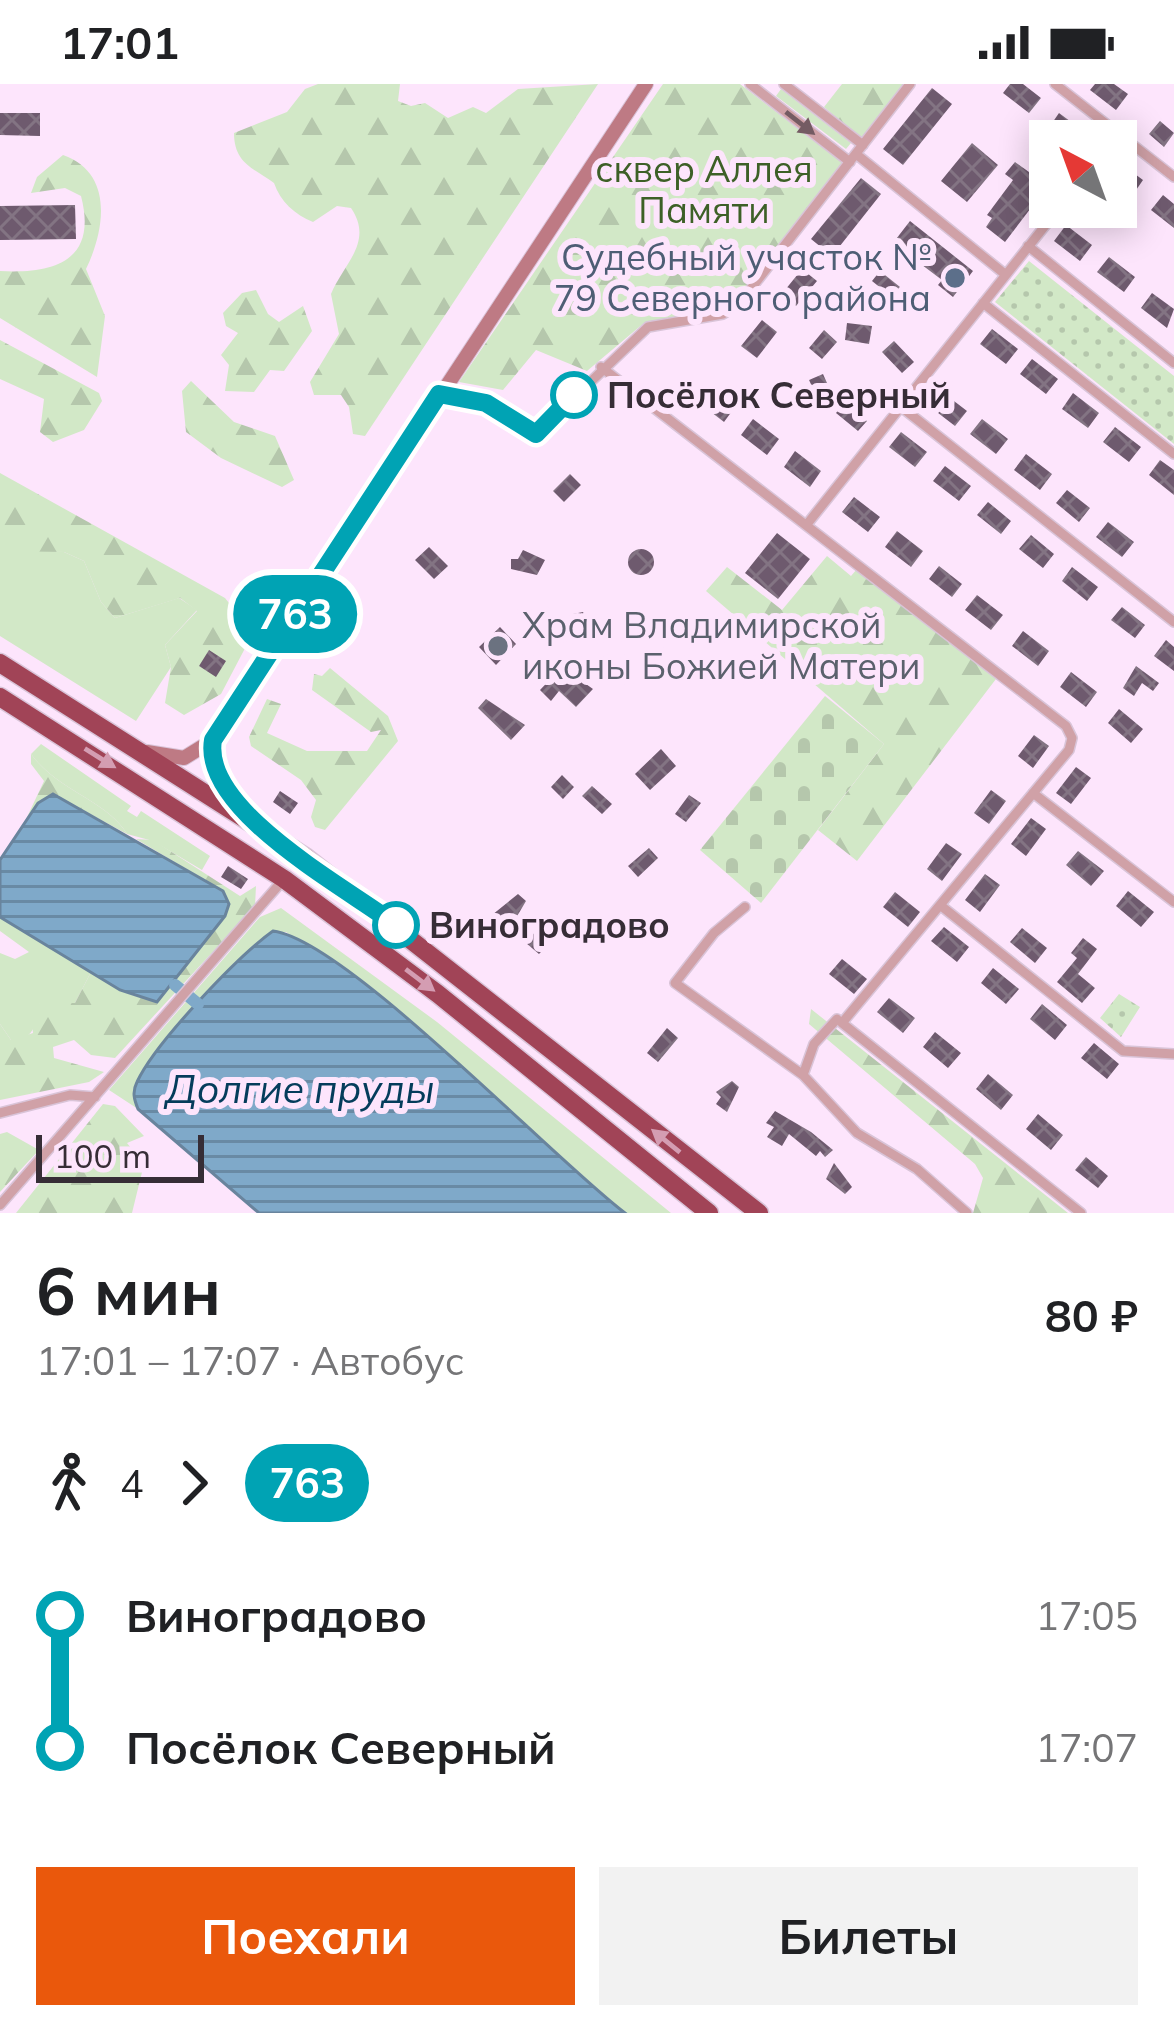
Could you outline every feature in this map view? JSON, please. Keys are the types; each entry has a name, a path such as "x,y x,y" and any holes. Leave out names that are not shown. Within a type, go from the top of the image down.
{"highway":[{"path":"0,663 244,816 441,959 759,1213"},
{"path":"0,697 284,879 438,994 709,1213"}],"street":[{"path":"144,752 184,758 213,740 646,84"},
{"path":"750,84 856,154"},
{"path":"784,84 856,154 1006,275"},
{"path":"439,394 486,403 536,434 648,327 723,314 739,304 910,84"},
{"path":"1055,84 1096,120"},
{"path":"1137,152 1174,177"},
{"path":"808,523 1043,228"},
{"path":"1028,246 1174,363"},
{"path":"983,303 1174,454"},
{"path":"601,367 1066,726 1072,738 1069,750 940,905 814,1044 803,1075"},
{"path":"901,406 1174,622"},
{"path":"213,740 214,774 244,816"},
{"path":"1033,793 1174,902"},
{"path":"0,1205 284,879"},
{"path":"940,905 1123,1051 1174,1054"},
{"path":"745,907 714,933 675,983 803,1075 857,1133 916,1169 967,1213"},
{"path":"839,1021 1081,1213"},
{"path":"0,1113 70,1095 95,1096"}],"green space":[{"path":"318,84 400,84 398,101 411,106 425,103 448,118 473,107 486,113 518,89 598,84 365,436 353,434 349,407 341,395 314,395 310,382 339,334 331,294 358,242 357,220 351,208 337,206 313,222 300,215 274,183 246,164 235,143 234,133 287,112 305,89"},
{"name":"сквер Аллея Памяти","path":"663,84 740,84 844,164 739,299 720,310 644,323 587,371 536,350 503,390 459,382"},
{"path":"842,84 906,84 863,140 824,107"},
{"path":"781,89 851,143 846,149 776,96"},
{"path":"63,155 91,175 101,204 98,237 86,269 105,316 97,377 0,318 0,271 54,266 77,249 83,236 81,196 65,188 31,193 37,177"},
{"path":"1029,261 1174,376 1174,444 995,302"},
{"path":"256,290 268,314 279,322 303,306 312,331 284,371 270,370 254,392 225,391 229,365 221,355 238,333 226,326 223,313 242,293"},
{"path":"0,340 99,393 102,401 84,430 53,442 40,432 44,399 0,379"},
{"path":"191,381 234,422 275,436 294,480 282,487 221,458 186,432 182,391"},
{"path":"0,473 225,598 253,633 221,694 184,715 165,703 171,667 165,645 197,611 180,598 115,618 101,602 84,561 64,552 0,551"},
{"path":"0,551 64,552 84,561 101,602 115,618 179,598 197,610 165,645 171,667 136,721 0,636"},
{"path":"827,556 851,576 857,569 996,679 857,861 818,830 884,744 706,591 727,567 782,610"},
{"path":"330,668 388,716 398,741 325,830 315,827 311,817 316,800 301,780 251,746 249,737 267,699 281,704 267,733 307,751 367,751 381,730 371,732 312,690 314,674 322,676"},
{"path":"825,696 884,744 761,903 700,850"},
{"path":"41,744 131,806 127,811 137,817 141,811 210,856 202,870 153,841 127,834 108,813 42,767 31,754"},
{"path":"31,754 55,777 108,813 127,834 53,794 38,803 20,832 44,781 31,764"},
{"path":"136,839 153,840 240,896 256,886 255,906 115,1058 91,1055 74,1040 53,1047 54,1058 104,1072 89,1082 0,1100 0,1024 11,1040 33,1033 30,1009 40,1003 75,1003 91,972 120,990 157,1002 225,916 229,904 223,891"},
{"path":"281,908 437,1022 671,1213 625,1213 399,1014 286,932 262,939 198,1004 137,1080 133,1097 138,1109 109,1090 260,917"},
{"path":"0,917 91,972 75,1003 40,1003 33,1029 11,1040 0,1024 0,953 15,959 29,952 0,931"},
{"path":"1119,994 1140,1007 1121,1037 1100,1018"},
{"path":"811,1009 1068,1213 973,1213 983,1178 975,1164 809,1024"},
{"path":"103,1104 115,1106 144,1136 127,1143 144,1164 132,1213 16,1213"},
{"path":"7,1132 39,1150 0,1192 0,1134"}],"water":[{"name":"Долгие пруды","path":"53,794 223,891 229,904 225,916 157,1002 120,990 0,917 0,860 38,803"},
{"name":"Долгие пруды","path":"273,931 306,943 349,971 625,1213 259,1213 138,1109 134,1092 147,1065 179,1024 219,979"}],"building":[{"path":"1010,84 1023,84 1041,98 1029,113 1003,93"},
{"path":"1095,84 1114,84 1128,94 1116,110 1090,90"},
{"path":"932,88 952,104 903,165 883,149"},
{"path":"0,113 40,113 40,136 0,135"},
{"path":"1160,121 1174,133 1164,147 1149,134"},
{"path":"972,143 998,165 967,202 941,181"},
{"path":"1015,162 1029,172 1029,211 1005,242 986,227 992,218 987,215 1013,180 1005,174"},
{"path":"861,178 881,194 832,256 811,239"},
{"path":"1163,195 1174,204 1174,228 1151,210"},
{"path":"75,205 76,239 0,240 0,206"},
{"path":"910,221 973,271 953,297 938,285 942,280 893,243"},
{"path":"1064,228 1070,228 1092,245 1080,261 1054,241"},
{"path":"1109,257 1135,277 1124,292 1097,272"},
{"path":"802,269 817,281 796,306 781,295"},
{"path":"880,271 910,295 902,305 872,281"},
{"path":"1152,293 1174,309 1167,328 1141,308"},
{"path":"762,320 777,332 757,358 741,346"},
{"path":"847,323 872,326 869,344 845,340"},
{"path":"992,329 1018,349 1006,364 980,344"},
{"path":"824,330 837,342 822,359 809,348"},
{"path":"894,341 914,362 902,373 882,352"},
{"path":"1032,359 1058,379 1046,394 1020,374"},
{"path":"823,374 831,392 818,399 809,380"},
{"path":"709,387 735,407 724,422 698,402"},
{"path":"941,391 967,411 955,426 929,406"},
{"path":"1073,393 1099,413 1088,428 1062,409"},
{"path":"845,402 867,421 858,431 836,413"},
{"path":"753,419 779,439 767,455 741,435"},
{"path":"982,419 1008,439 996,454 970,434"},
{"path":"1115,427 1141,447 1129,462 1103,442"},
{"path":"901,432 927,452 915,467 889,447"},
{"path":"795,451 821,471 810,487 784,467"},
{"path":"1026,454 1052,474 1040,490 1014,470"},
{"path":"1160,460 1174,470 1174,495 1149,475"},
{"path":"945,466 971,486 959,501 933,481"},
{"path":"570,474 581,485 564,502 553,491"},
{"path":"1067,490 1090,508 1079,522 1056,503"},
{"path":"854,497 880,517 868,532 842,512"},
{"path":"988,502 1011,521 1001,534 977,515"},
{"path":"1108,522 1134,542 1122,557 1096,537"},
{"path":"897,531 923,551 911,567 885,547"},
{"path":"777,533 810,559 778,599 745,573"},
{"path":"1031,535 1054,554 1043,568 1019,549"},
{"path":"429,547 448,566 434,579 415,560"},
{"path":"641,549 654,562 641,575 628,562"},
{"path":"523,550 545,560 537,575 511,569 511,559 518,559"},
{"path":"939,566 962,584 952,597 929,579"},
{"path":"1072,567 1098,587 1087,601 1062,581"},
{"path":"977,595 1003,615 991,630 965,610"},
{"path":"1122,607 1145,625 1135,638 1111,620"},
{"path":"583,612 592,632 577,635 573,614"},
{"name":"Храм Владимирской иконы Божией Матери","path":"500,627 516,644 496,665 479,647"},
{"path":"1023,631 1049,651 1038,666 1012,646"},
{"path":"1166,640 1174,647 1174,671 1154,656"},
{"path":"209,650 226,661 216,677 199,666"},
{"path":"1136,666 1159,683 1153,691 1142,683 1134,696 1123,688"},
{"path":"562,667 593,689 576,707 559,691 551,701 540,690"},
{"path":"1071,672 1097,692 1086,707 1060,687"},
{"path":"486,699 525,725 511,740 478,708"},
{"path":"1119,709 1143,729 1131,743 1108,723"},
{"path":"1034,735 1049,746 1033,768 1018,756"},
{"path":"661,749 676,766 650,790 635,774"},
{"path":"1076,767 1091,778 1071,804 1056,793"},
{"path":"562,775 574,787 563,799 551,787"},
{"path":"592,786 612,804 602,814 582,796"},
{"path":"991,790 1006,801 989,824 974,813"},
{"path":"280,791 298,803 290,814 273,802"},
{"path":"689,795 701,803 686,822 675,814"},
{"path":"1031,818 1046,829 1026,856 1011,844"},
{"path":"946,843 962,854 942,881 927,869"},
{"path":"649,848 658,858 638,877 628,866"},
{"path":"1078,851 1104,871 1091,886 1066,865"},
{"path":"228,866 248,879 241,889 221,877"},
{"path":"985,874 1000,885 980,912 965,900"},
{"path":"1128,891 1154,912 1141,927 1116,906"},
{"path":"895,892 920,912 908,927 883,907"},
{"path":"518,894 526,901 509,930 492,915"},
{"path":"540,926 554,938 539,954 526,943"},
{"path":"944,927 969,947 957,962 931,941"},
{"path":"1022,928 1047,948 1035,963 1010,942"},
{"path":"1083,938 1097,949 1078,974 1095,988 1082,1003 1057,982 1077,958 1071,953"},
{"path":"842,959 867,979 854,994 829,974"},
{"path":"993,968 1019,989 1006,1004 981,983"},
{"path":"889,998 915,1018 903,1033 877,1012"},
{"path":"1042,1004 1067,1025 1055,1040 1030,1019"},
{"path":"667,1028 678,1038 658,1062 647,1053"},
{"path":"935,1032 961,1053 948,1068 923,1047"},
{"path":"1094,1043 1119,1064 1107,1079 1081,1058"},
{"path":"988,1074 1013,1095 1001,1110 976,1089"},
{"path":"732,1081 739,1087 727,1112 716,1104 721,1097 716,1092"},
{"path":"775,1111 833,1150 825,1157 820,1151 816,1156 789,1134 782,1146 767,1137 774,1127 766,1123"},
{"path":"1038,1114 1063,1135 1051,1150 1026,1129"},
{"path":"1086,1157 1108,1176 1098,1188 1075,1170"},
{"path":"834,1163 852,1187 845,1194 826,1179"}],"waterway":[{"path":"175,985 198,1004"}],"bus line":[{"name":"763","path":"396,925 244,816 214,774 213,740 439,394 486,403 536,434 574,395"}],"place":[{"name":"Судебный участок № 79 Северного района","path":"955,278"},
{"name":"Посёлок Северный","path":"574,395"},
{"name":"Храм Владимирской иконы Божией Матери","path":"498,646"},
{"name":"Виноградово","path":"396,925"}]}
